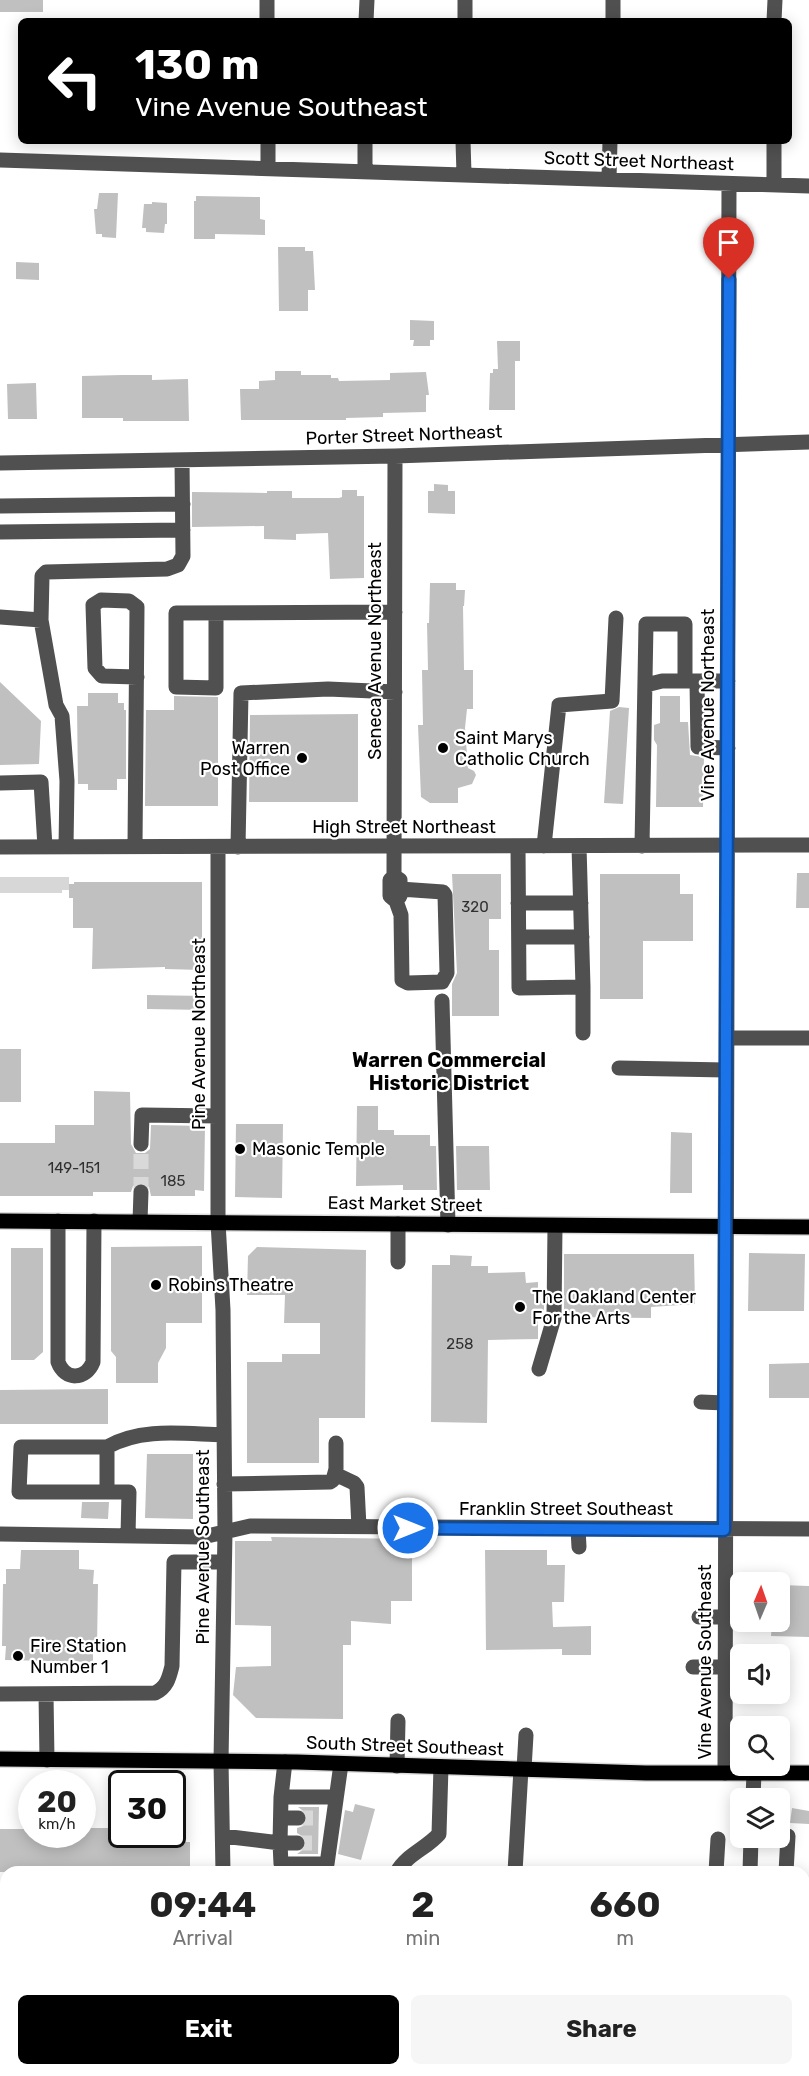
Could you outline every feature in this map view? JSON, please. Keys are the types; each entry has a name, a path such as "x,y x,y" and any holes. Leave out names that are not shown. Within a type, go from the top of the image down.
{"main road":[{"name":"East Market Street","path":"0,1221 809,1227"},
{"name":"South Street Southeast","path":"0,1760 285,1762 646,1773 730,1773"},
{"name":"South Street Southeast","path":"790,1773 809,1773"}],"street":[{"path":"267,0 267,18"},
{"path":"366,18 367,0"},
{"path":"465,0 465,18"},
{"path":"613,0 613,18"},
{"path":"774,18 775,0"},
{"path":"267,144 268,167"},
{"path":"364,144 365,171"},
{"path":"464,144 464,174"},
{"path":"609,179 610,144"},
{"path":"774,144 774,184"},
{"name":"Scott Street Northeast","path":"0,160 809,186"},
{"name":"Vine Avenue Northeast","path":"726,1227 729,184"},
{"name":"Porter Street Northeast","path":"0,463 395,456 809,442"},
{"name":"Seneca Avenue Northeast","path":"395,456 394,846 397,889 401,915 402,980 442,982 447,973 445,895 435,890 397,889"},
{"path":"66,847 67,781 62,716 56,705 41,620 40,581 46,573 167,569 178,565 183,556 182,460"},
{"path":"0,506 183,504"},
{"path":"0,532 183,530"},
{"path":"135,847 137,677 137,607 129,601 101,600 93,605 95,668 102,676 137,677"},
{"path":"216,613 216,688 176,687 176,612 395,612"},
{"path":"0,618 41,620"},
{"path":"544,846 559,705 612,701 616,618"},
{"path":"642,846 646,624 685,624 698,747 728,748"},
{"path":"646,685 662,681 728,681"},
{"path":"238,847 241,693 328,688 395,692"},
{"path":"0,783 41,782 45,847"},
{"name":"High Street Northeast","path":"0,847 809,845"},
{"path":"518,846 519,988 583,987"},
{"path":"579,846 583,1033"},
{"name":"Pine Avenue Northeast","path":"218,847 218,1222"},
{"path":"518,903 581,903"},
{"path":"519,937 582,937"},
{"path":"442,1001 448,1224"},
{"path":"727,1038 809,1038"},
{"path":"619,1068 726,1070"},
{"path":"141,1144 142,1115 218,1116"},
{"path":"140,1221 141,1192"},
{"path":"58,1221 58,1362 62,1371 68,1375 84,1375 90,1370 93,1362 94,1221"},
{"name":"Pine Avenue Southeast","path":"218,1222 223,1310 225,1532 221,1761 223,1866"},
{"path":"398,1262 399,1224"},
{"path":"539,1369 554,1318 555,1226"},
{"name":"Vine Avenue Southeast","path":"725,1773 726,1227"},
{"path":"701,1402 725,1403"},
{"path":"128,1536 129,1492 19,1492 21,1448 107,1447 120,1440 141,1434 223,1435"},
{"path":"224,1484 330,1482 335,1474 336,1443"},
{"path":"107,1447 107,1492"},
{"path":"335,1474 357,1486 359,1527"},
{"name":"Franklin Street Southeast","path":"0,1534 202,1537 249,1527 809,1529"},
{"path":"578,1529 579,1547"},
{"path":"0,1694 156,1693 160,1691 169,1678 172,1665 174,1562 224,1562"},
{"path":"699,1617 724,1617"},
{"path":"693,1666 725,1667"},
{"path":"46,1694 47,1760"},
{"path":"397,1766 398,1721"},
{"path":"515,1866 526,1735"},
{"path":"285,1762 280,1864 327,1864 324,1843 326,1819 336,1797 341,1764"},
{"path":"402,1866 439,1834 441,1767"},
{"path":"282,1797 336,1797"},
{"path":"281,1818 298,1818"},
{"path":"222,1836 297,1843"},
{"path":"716,1866 718,1839"},
{"path":"750,1866 751,1848"},
{"path":"786,1866 787,1848"}],"shaded area":[{"path":"0,877 69,877 69,890 62,890 62,893 0,893"}],"building":[{"path":"0,0 43,0 43,12 0,12"},
{"path":"99,193 118,193 116,238 96,234 94,209 97,209"},
{"path":"196,196 260,197 260,219 265,220 265,235 215,234 215,239 194,239"},
{"path":"152,202 167,203 167,224 165,224 164,233 146,232 146,228 142,228 144,204 152,204"},
{"path":"278,247 305,247 305,251 313,251 315,290 308,290 308,311 279,311"},
{"path":"16,262 39,263 39,280 16,279"},
{"path":"410,320 434,321 434,340 430,340 430,346 413,346 414,340 410,340"},
{"path":"497,341 520,341 520,361 515,361 515,410 489,410 490,373 493,373 493,369 498,369"},
{"path":"275,371 301,371 301,375 331,375 331,378 338,378 339,381 390,380 390,373 426,372 429,395 426,395 426,412 383,413 383,417 346,418 346,420 241,420 240,389 259,389 259,381 275,380"},
{"path":"152,375 152,380 188,379 189,421 123,421 123,418 82,418 82,376"},
{"path":"36,383 37,419 8,419 7,384"},
{"path":"434,484 448,485 448,491 455,491 455,514 428,513 428,491 434,491"},
{"path":"342,490 357,490 357,496 364,496 364,578 330,579 328,533 296,534 296,540 264,539 264,526 192,527 192,492 292,491 292,498 339,498 342,497"},
{"path":"430,583 456,583 456,590 465,590 464,670 473,670 473,709 467,709 465,728 468,768 476,775 472,784 458,788 458,803 430,803 421,797 418,725 423,725 422,670 428,670 427,623 429,623"},
{"path":"0,682 41,721 39,764 0,765"},
{"path":"88,693 118,693 118,703 124,703 124,710 126,710 126,779 117,779 117,790 88,790 88,784 78,784 77,706 88,706"},
{"path":"174,696 218,697 218,806 145,806 146,710 174,710"},
{"path":"660,696 680,696 680,722 688,722 690,755 704,757 703,807 656,807 657,745 654,740 654,725 660,723"},
{"path":"619,707 629,708 623,804 604,803 610,711"},
{"name":"Warren Post Office","path":"358,714 358,802 249,802 250,715"},
{"path":"797,873 809,873 809,908 796,908"},
{"path":"452,874 501,874 501,919 489,919 489,950 499,950 499,1016 452,1016 452,984 457,973"},
{"path":"600,874 680,874 680,894 693,894 693,941 643,941 643,999 600,999"},
{"path":"74,882 202,882 202,970 165,969 165,967 92,969 93,928 73,928 73,898 69,898 69,884 74,884"},
{"path":"147,995 204,996 204,1010 147,1009"},
{"path":"0,1049 21,1049 21,1102 0,1102"},
{"path":"94,1091 130,1092 131,1144 136,1153 145,1153 150,1149 151,1125 205,1126 204,1191 195,1190 195,1196 151,1196 149,1187 141,1182 133,1186 131,1192 93,1192 93,1196 0,1196 0,1143 55,1143 55,1125 94,1125"},
{"path":"357,1106 378,1106 378,1130 394,1130 394,1135 430,1135 430,1146 436,1146 437,1190 403,1190 403,1185 356,1186"},
{"path":"236,1124 283,1124 282,1198 235,1197"},
{"path":"671,1132 692,1133 692,1193 670,1193"},
{"path":"456,1146 489,1146 490,1190 457,1190"},
{"name":"Robins Theatre","path":"202,1246 202,1323 166,1323 166,1348 158,1363 158,1383 116,1383 116,1357 111,1351 111,1247"},
{"path":"257,1247 366,1250 365,1418 319,1418 319,1463 247,1463 247,1362 282,1362 282,1354 320,1354 320,1323 284,1323 285,1295 247,1295 248,1256"},
{"path":"11,1248 43,1248 43,1352 34,1360 11,1360"},
{"path":"749,1253 805,1254 804,1311 748,1311"},
{"path":"564,1254 694,1254 695,1304 651,1307 651,1318 564,1317"},
{"path":"450,1255 472,1256 471,1266 488,1266 488,1273 525,1272 526,1283 538,1282 538,1300 544,1303 544,1310 538,1314 538,1339 488,1340 487,1423 431,1422 432,1265 450,1265"},
{"path":"809,1363 809,1398 769,1398 769,1364"},
{"path":"108,1389 108,1424 0,1424 0,1390"},
{"path":"147,1454 193,1454 193,1519 145,1518"},
{"path":"82,1502 109,1502 108,1519 81,1518"},
{"path":"271,1537 412,1539 412,1601 391,1601 391,1624 351,1621 351,1645 343,1645 343,1719 256,1718 233,1695 236,1667 271,1666 271,1626 235,1625 235,1541 272,1541"},
{"path":"21,1550 79,1550 79,1569 94,1570 93,1584 98,1584 97,1647 93,1647 93,1662 5,1660 6,1646 2,1646 3,1584 6,1584 6,1569 20,1569"},
{"path":"485,1550 547,1550 547,1565 565,1565 564,1602 552,1602 553,1627 591,1626 591,1655 562,1655 562,1649 486,1650"},
{"path":"790,1585 809,1586 809,1637 771,1636 771,1632 790,1632"},
{"path":"355,1804 375,1809 361,1860 338,1854 345,1810 353,1812"},
{"path":"298,1807 319,1807 318,1854 297,1854 307,1844 305,1838 297,1833 297,1828 303,1826 308,1819 306,1813"},
{"path":"792,1808 809,1811 809,1824 790,1823"},
{"path":"96,1828 108,1828 108,1848 186,1848 186,1842 190,1842 190,1866 0,1866 0,1829 18,1829 18,1848 96,1848"}],"tunnel":[{"path":"141,1144 141,1192"},
{"path":"298,1818 319,1818"},
{"path":"297,1843 319,1843"}],"place":[{"name":"Saint Marys Catholic Church","path":"443,748"},
{"name":"Warren Post Office","path":"302,758"},
{"name":"Masonic Temple","path":"240,1149"},
{"name":"Robins Theatre","path":"156,1285"},
{"name":"The Oakland Center For the Arts","path":"520,1307"},
{"name":"Fire Station Number 1","path":"18,1656"}],"district":[{"name":"Warren Commercial Historic District","path":"449,1072"}],"route":[{"path":"408,1528 724,1530 729,279"}]}
